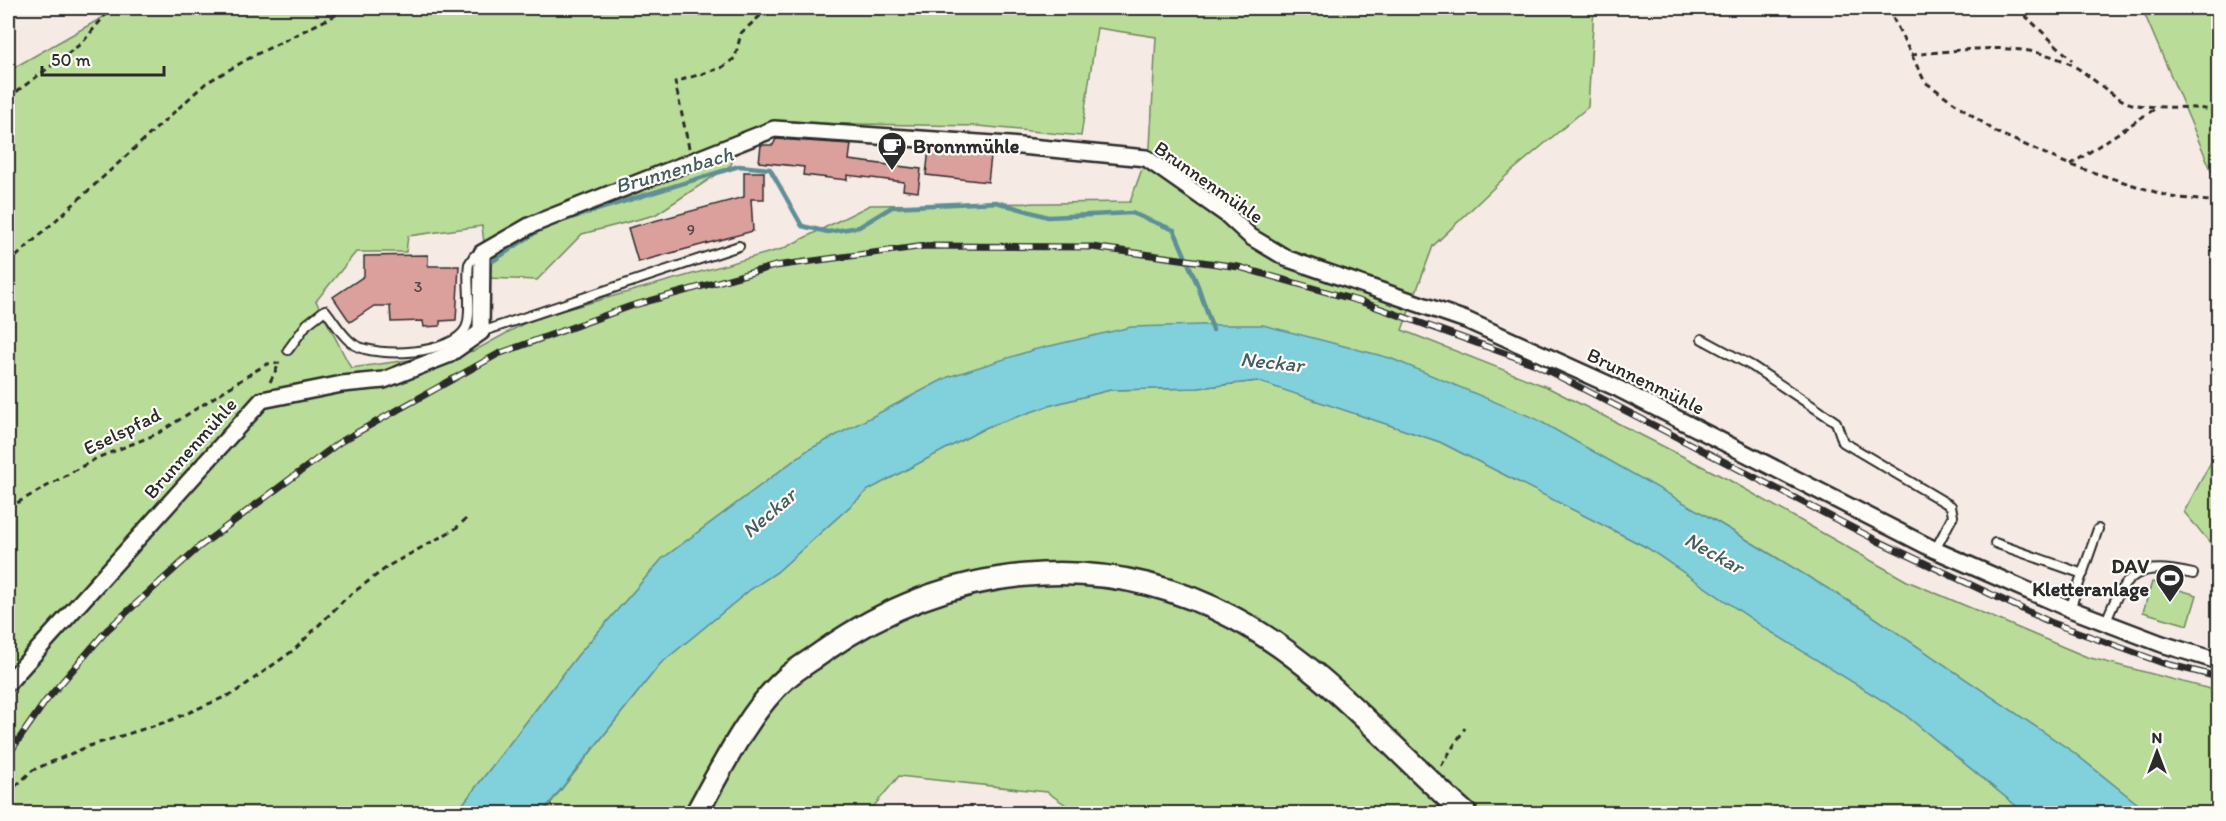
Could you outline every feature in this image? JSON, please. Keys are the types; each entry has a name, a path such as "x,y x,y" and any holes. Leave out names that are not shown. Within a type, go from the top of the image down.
{"main road":[{"path":"696,813 745,728 784,679 861,625 905,604 968,583 1004,577 1048,574 1087,575 1129,581 1196,600 1234,618 1269,639 1308,668 1390,742 1428,781 1466,813"}],"street":[{"name":"Brunnenmühle","path":"482,253 531,225 774,129 1009,145 1146,158 1226,214 1251,237 1288,259 1384,290 1486,329 1619,389 1935,550 2070,609 2162,644 2218,661"},
{"path":"481,332 482,253"},
{"name":"Brunnenmühle","path":"8,683 262,400 342,384 384,380 448,355 481,332"}],"lane":[{"path":"481,332 739,246"},
{"path":"288,350 307,324 325,310 350,342 365,350 413,351 451,343 467,325 469,264 474,256 482,253"},
{"path":"1702,339 1752,366 1836,422 1843,442 1951,506 1953,516 1935,550"},
{"path":"2070,609 2098,529"},
{"path":"1995,543 2083,574"},
{"path":"2106,622 2122,588 2142,571 2162,567 2193,574"}],"path":[{"path":"8,98 82,43 111,8"},
{"path":"8,264 207,83 255,55 350,8"},
{"path":"692,160 675,82 721,68 735,58 741,33 769,8"},
{"path":"1888,8 1925,82 1987,126 2070,165 2171,197 2218,202"},
{"path":"2017,8 2072,60"},
{"path":"1911,55 1970,50 2014,50 2046,54 2073,65 2129,104 2179,109 2205,108 2218,112"},
{"path":"2070,165 2157,107"},
{"path":"262,400 288,350"},
{"name":"Eselspfad","path":"8,508 97,458 157,434 267,364 280,363"},
{"path":"8,793 33,770 89,746 169,721 234,693 294,650 346,598 390,565 455,529 466,519"},
{"path":"1428,781 1446,761 1465,728"}],"green space":[{"path":"119,8 1594,8 1588,107 1506,176 1433,246 1402,330 1547,387 1729,480 1907,581 2087,657 2218,691 2218,813 2149,813 2073,752 1865,611 1709,517 1202,325 808,450 662,559 578,655 456,813 8,813 8,71","holes":["1097,28 1156,37 1150,147 1130,202 870,205 782,249 532,319 474,351 351,368 316,301 356,252 406,252 408,236 482,226 488,278 537,280 582,234 655,215 731,165 735,153 798,123 978,126 1081,136"]},
{"path":"2142,8 2218,8 2218,186"},
{"path":"1258,381 1440,442 1646,547 1769,630 1903,713 2025,813 1079,814 1047,792 899,776 868,813 542,814 660,664 751,589 777,572 868,490 987,427 1048,406 1110,390 1198,388"},
{"path":"2218,449 2218,552 2184,512"},
{"name":"DAV Kletteranlage","path":"2152,582 2197,595 2188,625 2143,612"}],"water":[{"name":"Neckar","path":"1263,325 1390,358 1536,419 1709,517 1865,611 2073,752 2149,813 2025,813 1903,713 1768,630 1646,547 1440,442 1257,381 1198,388 1110,390 1048,406 987,427 868,490 777,572 751,589 660,664 542,813 456,813 578,655 662,559 808,450 948,377 1033,350 1131,327"}],"building":[{"path":"776,139 851,144 849,160 921,169 918,192 903,190 904,182 847,175 847,180 803,175 804,167 759,162 761,145 773,145"},
{"path":"929,149 991,156 988,182 926,175"},
{"path":"744,172 764,172 764,199 751,199 753,231 638,262 628,228 744,197"},
{"path":"428,255 428,266 459,266 456,320 440,321 440,326 424,327 423,321 391,322 390,306 374,306 350,322 333,297 364,276 364,256"}],"waterway":[{"name":"Brunnenbach","path":"564,220 739,166 770,169 802,226 828,232 859,227 892,207 996,202 1048,217 1132,213 1174,230 1198,286 1213,330"},
{"name":"Brunnenbach","path":"487,265 547,225"}],"railway":[{"path":"8,755 45,702 107,630 199,547 340,442 498,354 631,306 775,266 925,246 1092,247 1239,267 1362,302 1535,364 1878,541 2050,622 2163,663 2218,677"}],"place":[{"name":"Bronnmühle","path":"892,172"},
{"name":"DAV Kletteranlage","path":"2170,604"}]}
